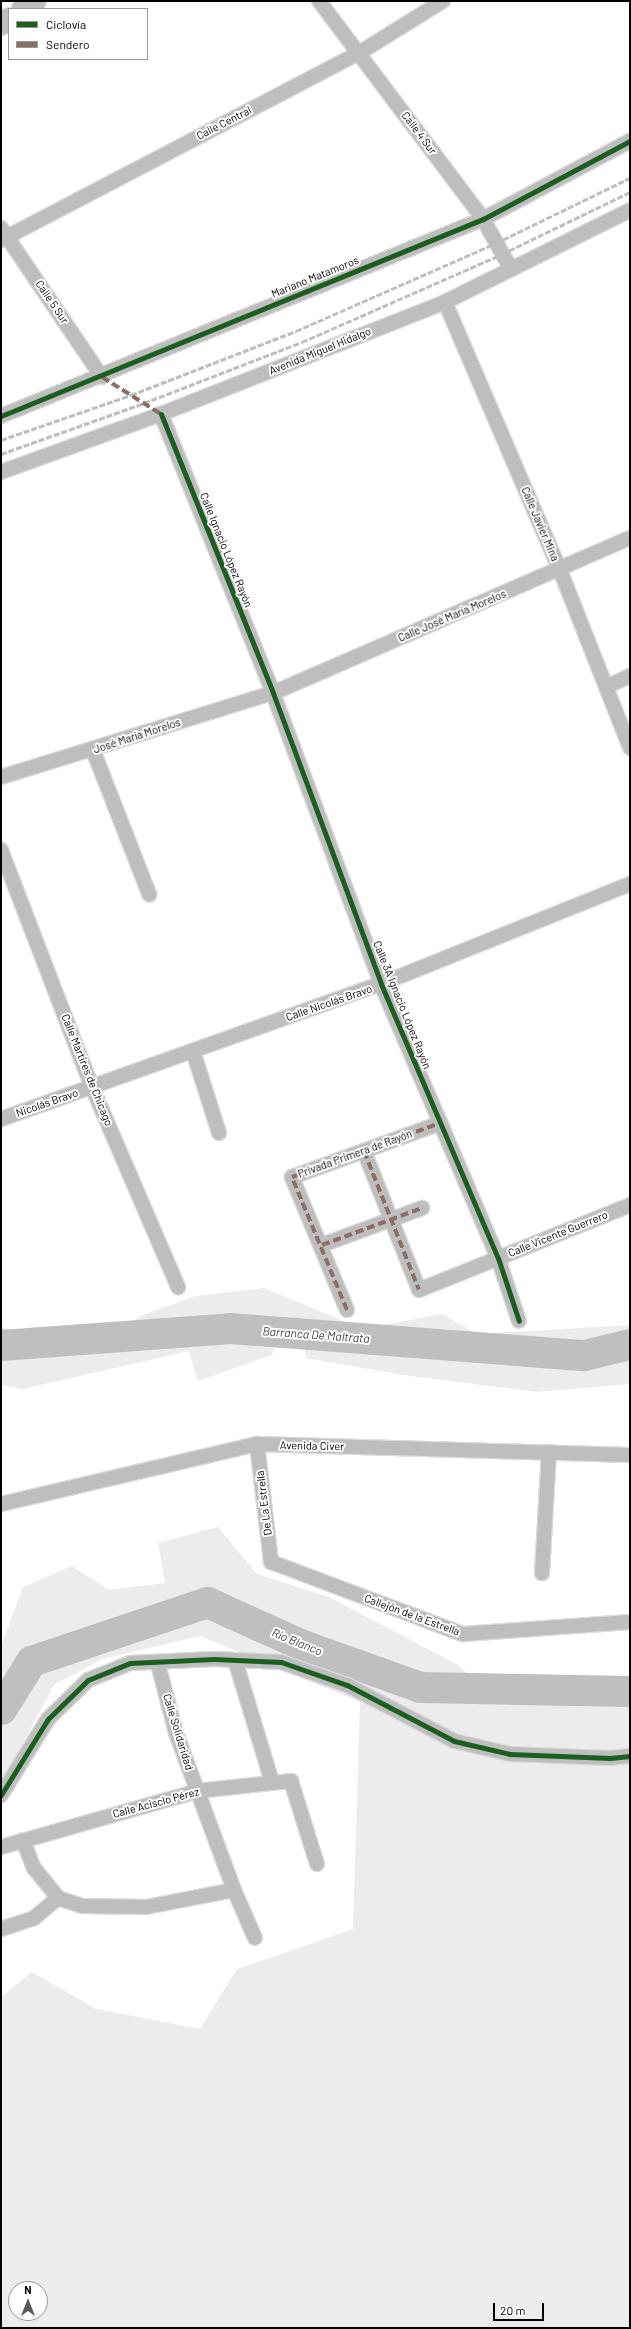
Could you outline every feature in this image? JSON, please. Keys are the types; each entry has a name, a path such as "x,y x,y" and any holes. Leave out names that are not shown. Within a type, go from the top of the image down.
{"main road":[{"path":"24,8 35,1"}],"street":[{"name":"Calle 4 Sur","path":"320,1 482,218 511,269"},
{"name":"Calle Central","path":"3,234 359,53 444,1"},
{"name":"Mariano Matamoros","path":"1,416 102,377 482,218 630,141"},
{"name":"Avenida Miguel Hidalgo","path":"1,472 161,414 445,302 630,210"},
{"name":"Calle 5 Sur","path":"3,234 102,377"},
{"name":"Calle Javier Mina","path":"445,302 560,570 630,748"},
{"name":"Calle Ignacio López Rayón","path":"161,414 273,693"},
{"name":"Calle José María Morelos","path":"273,693 560,570 630,538"},
{"path":"606,687 630,676"},
{"name":"José María Morelos","path":"1,777 93,750 273,693"},
{"name":"Calle 3A Ignacio López Rayón","path":"273,693 381,984 498,1258 519,1321"},
{"path":"93,750 149,894"},
{"name":"Calle Mártires de Chicago","path":"1,850 92,1087 178,1287"},
{"name":"Calle Nicolás Bravo","path":"92,1087 381,984 630,884"},
{"path":"193,1051 220,1133"},
{"name":"Nicolás Bravo","path":"1,1119 92,1087"},
{"name":"Privada Primera de Rayón","path":"347,1310 322,1245 292,1177 440,1123"},
{"path":"364,1151 392,1220"},
{"name":"Calle Vicente Guerrero","path":"392,1220 419,1290 630,1205"},
{"path":"322,1245 422,1208"},
{"name":"Avenida Civer","path":"1,1504 257,1444 630,1455"},
{"name":"De La Estrella","path":"257,1444 271,1562"},
{"path":"542,1573 549,1452"},
{"name":"Callejón de la Estrella","path":"271,1562 463,1634 630,1622"},
{"path":"1,1795 48,1719 88,1680 130,1663 158,1664 214,1659 281,1662 347,1685 454,1741 510,1754 610,1758 630,1756"},
{"path":"235,1660 272,1782"},
{"name":"Calle Solidaridad","path":"158,1664 176,1733 234,1890 255,1938"},
{"name":"Calle Acisclo Pérez","path":"1,1847 197,1791 291,1781 317,1864"},
{"path":"23,1840 34,1868 58,1898 83,1906 146,1907 234,1890"},
{"path":"1,1929 34,1918 58,1898"}],"shaded area":[{"path":"264,1288 363,1329 442,1314 477,1334 630,1325 630,1384 537,1392 403,1375 306,1358 304,1342 279,1334 272,1355 198,1381 189,1351 23,1389 1,1385 1,1327 86,1348 143,1315 196,1296"},
{"path":"218,1527 257,1574 329,1597 458,1665 500,1702 617,1705 630,1701 630,2328 1,2328 1,1997 32,1972 96,2009 200,2029 237,1969 353,1929 360,1702 200,1636 102,1659 54,1685 1,1784 1,1646 23,1587 72,1566 109,1590 165,1583 158,1543"}],"waterway":[{"name":"Barranca De Maltrata","path":"1,1345 230,1328 584,1355 630,1344"},
{"name":"Río Blanco","path":"1,1709 31,1661 207,1602 300,1644 420,1687 630,1691"}],"railway":[{"path":"1,440 131,395 296,331 496,243 630,178"},
{"path":"1,454 144,403 302,342 502,254 630,192"}],"marked path":[{"path":"102,377 161,414"},
{"path":"347,1310 292,1177 440,1123"},
{"path":"364,1151 419,1290"},
{"path":"322,1245 422,1208"}],"cycle path":[{"path":"1,416 483,219 630,141"},
{"path":"161,414 273,693 381,984 498,1258 519,1321"},
{"path":"1,1795 48,1719 88,1680 130,1663 214,1659 281,1662 347,1685 454,1741 510,1754 610,1758 630,1756"}]}
